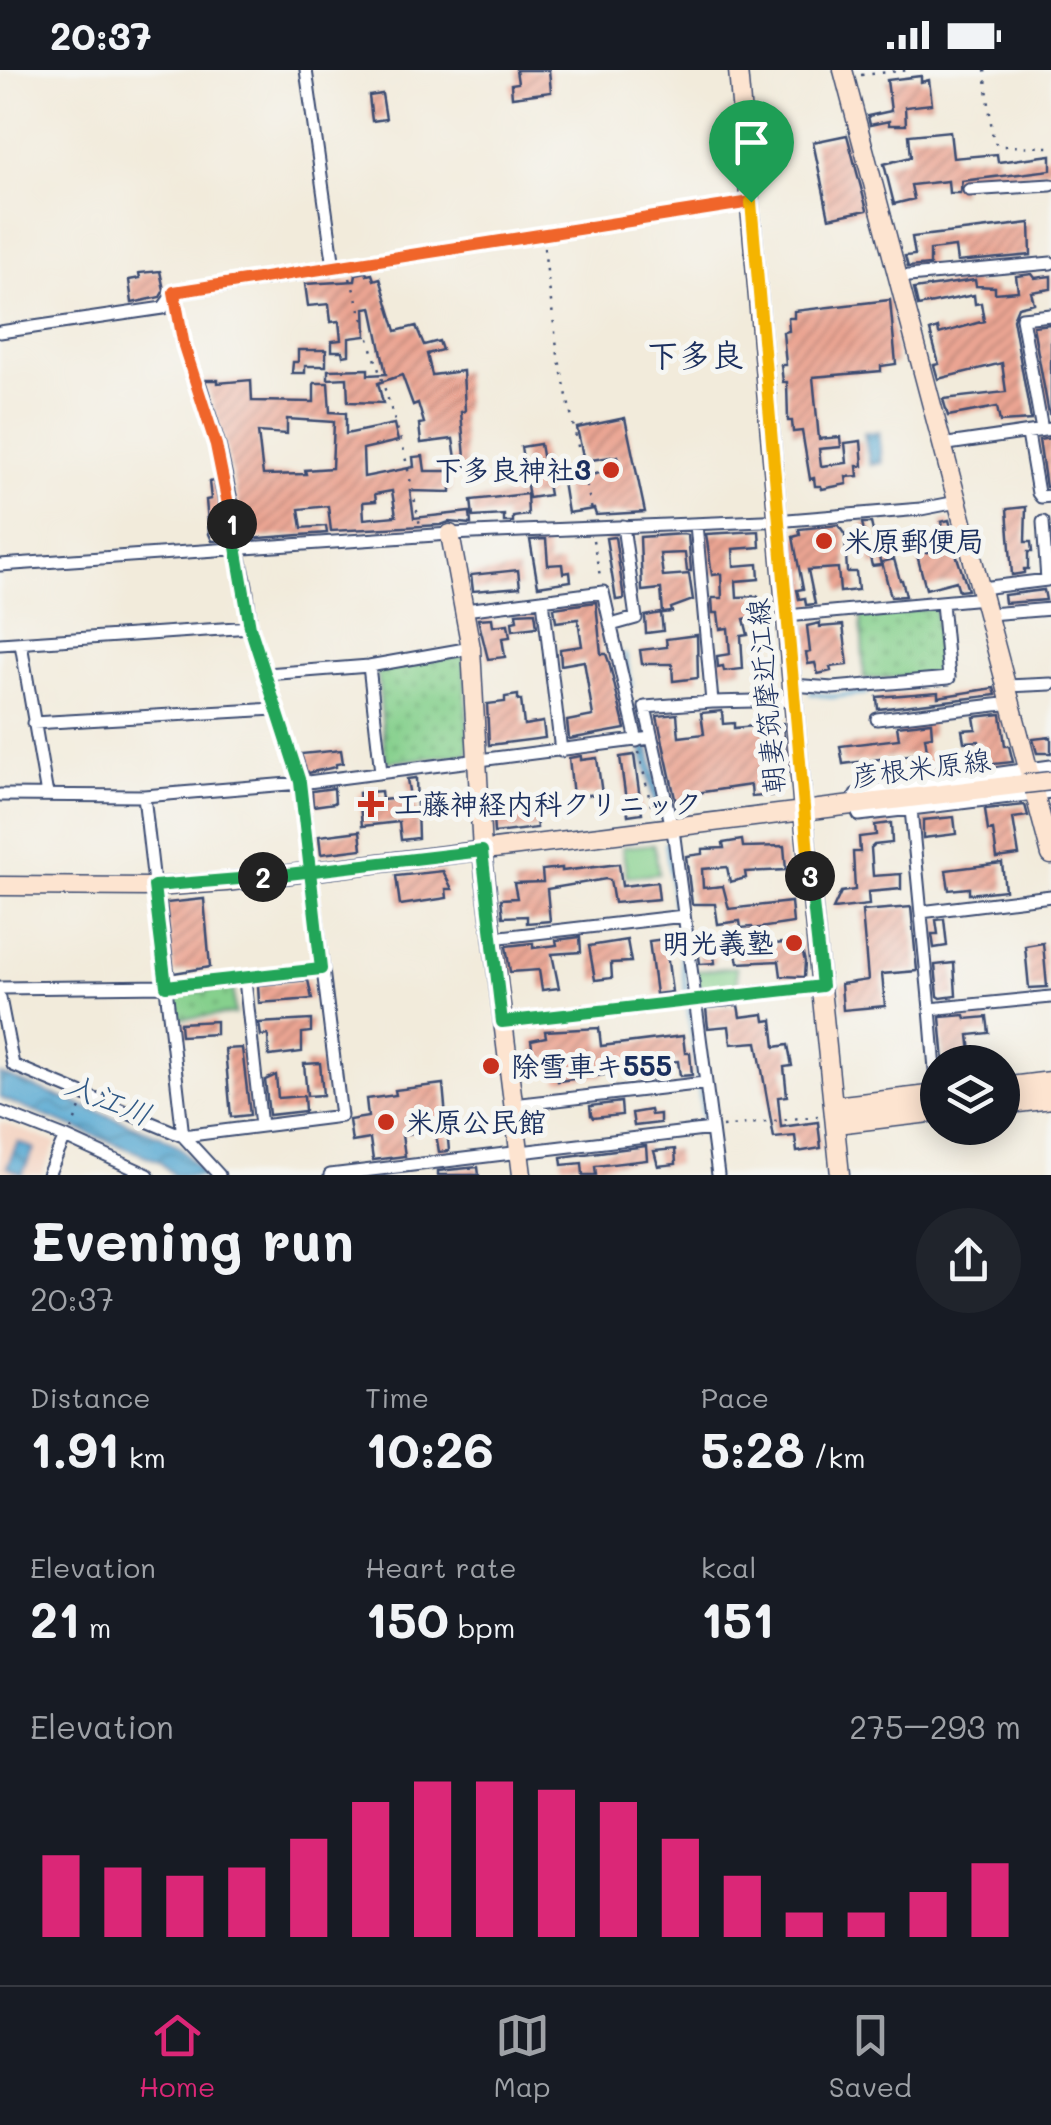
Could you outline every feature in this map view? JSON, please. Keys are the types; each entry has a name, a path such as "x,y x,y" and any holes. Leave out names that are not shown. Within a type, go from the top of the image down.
{"main road":[{"name":"朝妻筑摩近江線","path":"0,886 154,886 312,872 803,811 738,70"},
{"path":"844,73 941,444 1038,784 1051,855"},
{"path":"450,534 471,648 482,851 522,1175"},
{"name":"彦根米原線","path":"803,811 1038,784"},
{"path":"803,811 840,1175"},
{"path":"1020,1084 1051,1081"},
{"path":"835,1115 920,1098"},
{"path":"1020,1103 1051,1099"},
{"path":"835,1115 920,1113"}],"street":[{"path":"306,70 340,267"},
{"path":"970,190 1051,185"},
{"path":"0,332 163,308 174,292 751,202"},
{"path":"898,277 1051,263"},
{"path":"0,998 13,1065 182,1136 341,1116 300,782 250,627 216,445 184,346 174,292"},
{"path":"941,444 1047,430 1022,318 1051,315"},
{"path":"1028,434 1038,493 1040,497 1051,496"},
{"path":"0,565 450,534 778,520 921,509 957,502"},
{"path":"984,600 1047,580 1043,522"},
{"path":"696,524 712,702"},
{"path":"615,624 636,618 624,526"},
{"path":"465,610 603,592 672,828 678,916 706,1129 718,1175"},
{"path":"543,600 561,751"},
{"path":"786,616 984,600 1051,609"},
{"path":"644,739 646,707 949,678 942,603"},
{"path":"0,644 250,627"},
{"path":"20,644 47,795"},
{"path":"268,674 369,666 471,648"},
{"path":"369,666 382,772"},
{"path":"878,719 1051,684"},
{"path":"33,723 274,709"},
{"path":"0,795 144,796 300,782 644,739"},
{"path":"853,804 859,815 912,809 1038,784 1051,766"},
{"path":"144,796 182,1136 210,1173"},
{"path":"912,809 933,1045"},
{"path":"921,912 1051,896"},
{"path":"492,938 678,916"},
{"path":"0,988 166,986 321,969"},
{"path":"244,980 260,1126"},
{"path":"502,1022 822,986"},
{"path":"930,1009 1051,997"},
{"path":"513,1105 700,1083"},
{"path":"0,1112 68,1134 148,1175"},
{"path":"330,1175 706,1129"},
{"path":"48,1175 68,1134"}],"path":[{"path":"844,73 909,70"},
{"path":"985,70 993,140 998,146 1051,147"},
{"path":"542,236 558,355 603,592"},
{"path":"340,267 403,447 423,538"},
{"path":"644,739 652,814"},
{"path":"68,1134 81,1104"},
{"path":"706,1129 835,1115"}],"shaded area":[{"path":"0,1122 56,1143 41,1175 0,1175"}],"green space":[{"path":"935,608 942,670 939,675 864,679 861,614"},
{"path":"464,656 469,754 386,762 377,668"},
{"path":"654,844 659,874 627,877 622,847"},
{"path":"736,967 738,987 700,991 696,971"},
{"path":"233,988 235,1014 175,1019 173,993"}],"water":[{"path":"879,432 882,463 870,465 864,433"},
{"path":"641,746 649,748 663,815 657,816"},
{"path":"0,1074 160,1136 180,1148 204,1175 174,1175 159,1161 0,1098"},
{"path":"18,1142 34,1149 22,1174 7,1167"}],"building":[{"path":"516,70 549,70 551,92 512,97 511,84 518,83"},
{"path":"921,76 921,82 929,80 932,104 905,107 906,125 889,125 889,121 870,125 868,116 891,111 887,80"},
{"path":"382,94 386,119 372,121 369,96"},
{"path":"950,131 953,158 997,154 998,162 1051,155 1051,170 962,181 960,193 949,193 948,181 911,185 914,199 894,204 884,164 911,157 909,135"},
{"path":"847,135 867,210 829,218 813,142"},
{"path":"1030,223 1031,255 957,262 955,247 930,250 930,265 908,267 905,256 915,255 912,237"},
{"path":"160,271 164,290 160,297 132,303 129,280 140,278 139,273"},
{"path":"366,272 374,280 380,278 396,331 416,326 424,345 439,341 442,350 427,354 432,375 463,371 465,411 461,412 466,469 452,469 452,458 456,458 453,439 421,443 419,424 424,423 402,375 378,383 383,403 348,402 347,378 328,379 328,370 368,369 368,375 386,374 372,307 365,308 366,336 349,338 349,355 343,356 342,351 332,351 332,341 341,340 339,321 331,322 329,304 308,306 305,284 355,281 356,274"},
{"path":"1032,274 1035,278 1051,276 1051,289 1031,292 1034,303 1018,307 1013,319 1031,420 1000,422 997,407 948,416 943,399 1006,392 1002,363 938,379 934,365 939,364 930,331 938,328 939,334 984,321 981,303 975,304 974,295 918,306 914,289 975,280 976,286 995,287 995,293 1018,291 1016,276"},
{"path":"890,300 896,364 881,366 881,371 813,377 819,439 840,437 841,447 819,449 821,466 847,463 845,443 861,441 863,466 857,466 858,476 846,477 847,484 822,489 815,486 814,478 810,479 802,431 793,432 792,421 788,421 787,382 783,382 781,365 786,365 783,332 789,331 788,318 794,318 794,311"},
{"path":"1051,324 1051,414 1049,414 1033,326"},
{"path":"298,350 326,350 326,366 305,366 305,373 292,373 293,362 298,362"},
{"path":"205,380 251,380 252,401 314,402 314,383 328,383 330,412 346,413 346,434 394,424 398,441 363,449 364,477 414,467 413,457 423,456 425,471 451,471 451,492 410,491 414,518 470,512 471,524 449,522 331,531 328,506 299,509 302,528 326,526 327,533 246,539 225,443","holes":["287,419 334,422 332,468 305,470 306,474 263,475 258,432 287,434","392,491 396,516 364,519 363,502 376,501 375,494"]},
{"name":"下多良神社3","path":"625,418 645,512 596,515 594,509 568,513 563,482 620,468 618,456 584,461 577,428"},
{"path":"1051,438 1051,487 1046,487 1039,440"},
{"path":"540,444 549,495 529,498 521,447"},
{"path":"214,481 227,540 212,541 209,534 206,500 211,499 209,482"},
{"path":"527,494 528,515 513,517 513,522 504,522 504,515 473,517 471,500"},
{"path":"1026,507 1025,542 1031,542 1032,552 1028,552 1028,569 1012,575 1007,509"},
{"path":"949,520 955,542 946,544 941,522"},
{"path":"862,523 871,523 881,565 872,566"},
{"name":"米原郵便局","path":"838,525 845,535 847,572 856,572 858,590 840,592 838,568 808,570 815,604 806,605 797,590 803,589 793,537 800,535 799,529"},
{"path":"759,531 760,547 733,549 734,566 758,564 759,579 736,581 737,597 758,596 759,616 744,619 748,635 741,636 743,669 724,671 723,666 718,667 717,656 730,654 728,628 720,629 712,598 722,598 721,574 712,575 706,534"},
{"path":"688,535 691,571 687,571 685,553 660,554 663,576 689,574 693,600 663,613 661,589 642,591 640,537"},
{"path":"615,537 624,599 616,600 606,538"},
{"path":"546,539 548,565 562,564 563,573 570,572 571,581 538,586 530,540"},
{"path":"953,545 968,590 959,591 956,581 926,589 917,555"},
{"path":"894,559 906,596 891,597 882,562"},
{"path":"518,570 520,587 473,591 471,575"},
{"path":"1044,590 1046,600 1005,603 1004,595"},
{"path":"596,602 601,654 606,654 609,662 625,729 569,739 567,721 593,716 584,661 561,665 560,649 582,646 578,619 556,622 554,608"},
{"path":"535,612 537,627 513,630 516,613"},
{"path":"661,613 663,631 646,633 645,616"},
{"path":"492,618 493,626 508,624 510,637 502,638 505,657 488,659 478,619"},
{"path":"820,623 820,627 843,625 848,665 830,667 831,671 818,674 815,663 808,664 807,626"},
{"path":"697,635 698,678 673,681 672,664 642,664 640,650 667,647 666,639"},
{"path":"994,688 996,695 878,709 877,697 938,692 938,697"},
{"path":"518,695 524,725 543,722 545,738 489,745 487,704 505,702 505,697"},
{"path":"722,711 723,724 734,723 734,728 783,723 787,771 772,772 775,795 752,797 751,785 703,792 689,796 690,802 676,803 657,716 677,714 679,737 704,734 701,713"},
{"path":"1001,714 1005,746 1009,746 1013,762 984,765 979,741 964,742 962,730 976,729 974,717"},
{"path":"931,722 932,736 925,737 929,763 936,762 937,772 919,775 917,754 843,764 840,746 899,739 897,726"},
{"path":"1051,737 1051,753 1037,753 1033,739"},
{"path":"341,750 343,763 307,773 301,754"},
{"path":"634,755 642,813 628,815 620,757"},
{"path":"581,756 581,760 597,758 602,794 573,796 569,758"},
{"path":"416,778 418,838 401,840 399,822 362,826 359,793 381,791 382,800 410,797 407,779"},
{"path":"334,788 335,803 313,806 312,791"},
{"path":"1025,805 1028,816 1013,818 1019,855 997,858 985,809"},
{"path":"535,811 537,828 494,833 493,816"},
{"path":"954,817 956,834 923,838 923,820"},
{"path":"891,823 892,843 871,848 873,876 901,874 901,889 868,892 869,905 833,909 841,892 855,890 853,852 860,852 859,837 876,835 875,825"},
{"path":"360,831 362,849 321,854 319,836"},
{"path":"742,840 743,847 784,846 786,870 745,872 746,878 730,882 727,867 702,869 703,888 723,886 729,909 791,902 793,923 753,929 741,928 740,921 718,924 715,904 692,904 686,856"},
{"path":"1002,863 1005,890 969,894 969,888 949,890 946,870"},
{"path":"619,864 622,886 657,882 659,899 614,903 610,880 606,879 547,889 550,921 527,923 527,916 503,917 501,899 517,898 514,883 543,882 542,870"},
{"path":"443,871 452,889 446,889 447,898 400,905 396,876"},
{"path":"204,899 210,967 174,973 166,903"},
{"path":"911,907 917,971 882,974 885,1006 843,1010 841,984 868,980 862,911"},
{"path":"944,919 947,946 934,948 936,920"},
{"path":"580,937 581,952 552,954 559,988 542,990 539,970 510,972 506,946 533,943 533,948"},
{"path":"665,939 672,992 656,994 649,941"},
{"path":"627,940 631,962 611,963 612,978 595,980 589,946"},
{"path":"800,941 804,977 781,976 779,961 738,963 735,949"},
{"path":"1043,943 1047,987 1029,988 1025,946"},
{"path":"713,948 715,963 700,964 698,949"},
{"path":"954,963 956,996 941,998 935,965"},
{"path":"308,980 312,999 259,1003 258,985"},
{"path":"738,1005 740,1017 764,1014 765,1021 772,1020 775,1047 788,1045 792,1066 784,1067 787,1096 778,1097 781,1127 818,1122 821,1148 797,1152 795,1136 774,1138 757,1042 731,1044 729,1026 708,1028 706,1008"},
{"path":"940,1017 987,1017 989,1033 969,1035 970,1045 942,1045"},
{"path":"311,1020 311,1032 302,1033 302,1052 269,1056 268,1035 261,1036 259,1023"},
{"path":"216,1021 216,1034 181,1036 180,1023"},
{"path":"599,1028 601,1046 683,1036 692,1075 680,1076 678,1061 652,1063 654,1079 640,1081 638,1065 631,1066 631,1061 603,1064 604,1075 558,1081 555,1057 534,1060 531,1040 546,1037 545,1031"},
{"path":"242,1048 250,1115 231,1117 225,1049"},
{"path":"320,1063 323,1095 307,1096 304,1064"},
{"path":"276,1075 278,1098 304,1096 305,1111 269,1115 265,1080"},
{"name":"米原公民館","path":"443,1084 449,1151 439,1152 435,1128 402,1135 405,1156 373,1160 370,1139 352,1142 349,1120 368,1117 366,1099 396,1095 395,1090"},
{"path":"621,1102 622,1115 591,1115 590,1106"},
{"path":"650,1110 651,1115 660,1114 660,1123 634,1126 632,1113"},
{"path":"646,1146 647,1160 595,1166 596,1175 583,1175 582,1163 562,1165 561,1157"},
{"path":"675,1149 676,1164 658,1166 654,1151"},
{"path":"478,1167 479,1175 438,1175 438,1171"}],"waterway":[{"path":"625,655 631,685"},
{"path":"811,693 830,697 866,693"},
{"path":"666,843 711,1175"}],"place":[{"name":"下多良神社3","path":"611,470"},
{"name":"米原郵便局","path":"824,541"},
{"name":"工藤神経内科クリニック","path":"371,804"},
{"name":"明光義塾","path":"794,943"},
{"name":"除雪車キ555","path":"491,1066"},
{"name":"米原公民館","path":"386,1122"}],"district":[{"name":"下多良","path":"695,356"}],"route":[{"path":"751,202 174,292 184,346 216,445 246,585 250,627 300,782 311,863 312,872 321,969 166,986 154,886 226,882 312,872 482,851 502,1022 822,986 803,811 751,202"}],"water label":[{"name":"入江川","path":"108,1100"}]}
